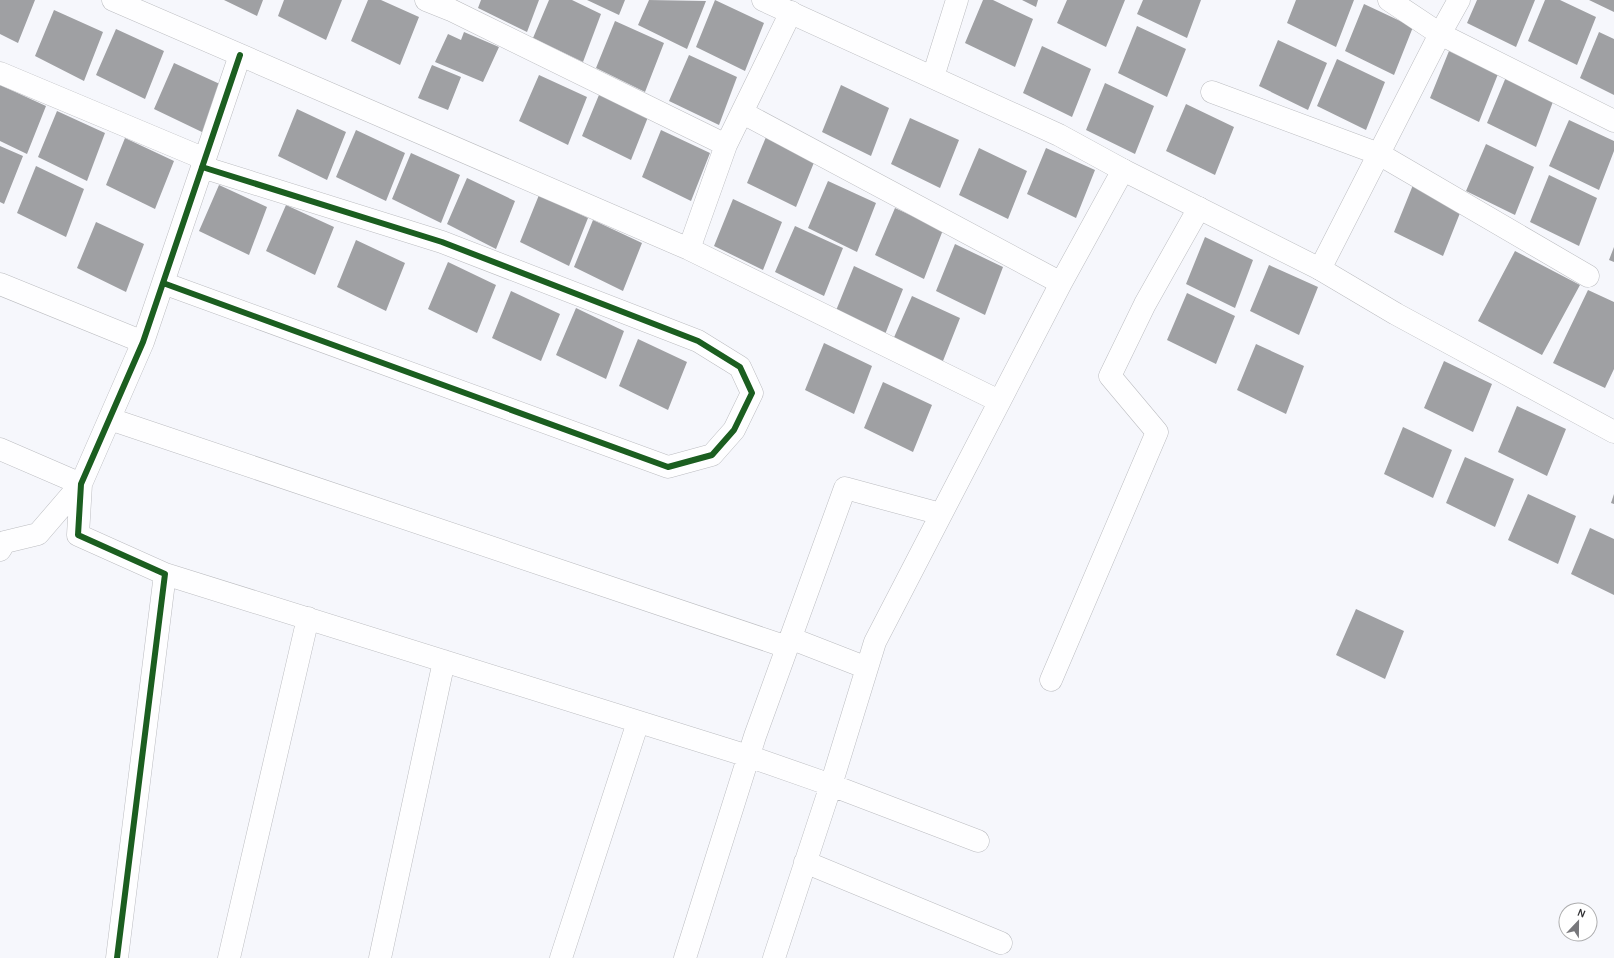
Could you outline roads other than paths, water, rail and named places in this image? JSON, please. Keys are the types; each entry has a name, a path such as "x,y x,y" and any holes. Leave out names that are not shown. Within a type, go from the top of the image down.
{"street":[{"path":"113,0 689,249 999,401"},
{"path":"426,0 451,10 726,145"},
{"path":"763,0 1059,135 1123,170 1320,269 1396,314 1614,432"},
{"path":"933,77 957,0"},
{"path":"1389,0 1440,34 1614,121"},
{"path":"1320,269 1440,34 1459,0"},
{"path":"689,249 726,145 743,113 791,12"},
{"path":"0,550 5,542 38,534 81,484 143,342 240,55"},
{"path":"0,73 204,163 442,242 698,342 740,366 752,393 734,430 712,455 668,467 163,283"},
{"path":"1212,92 1379,154 1588,276"},
{"path":"743,113 1061,283"},
{"path":"774,958 831,785 875,642 1061,283 1123,170"},
{"path":"1051,680 1157,432 1110,376 1145,304 1199,208"},
{"path":"0,284 143,342"},
{"path":"110,419 867,668"},
{"path":"0,449 81,484"},
{"path":"81,484 78,535 165,574 748,756 831,785 978,841"},
{"path":"685,958 748,756 845,488 941,514"},
{"path":"117,958 165,574"},
{"path":"229,958 308,618"},
{"path":"380,958 444,661"},
{"path":"561,958 638,722"},
{"path":"805,862 1001,943"}]}
